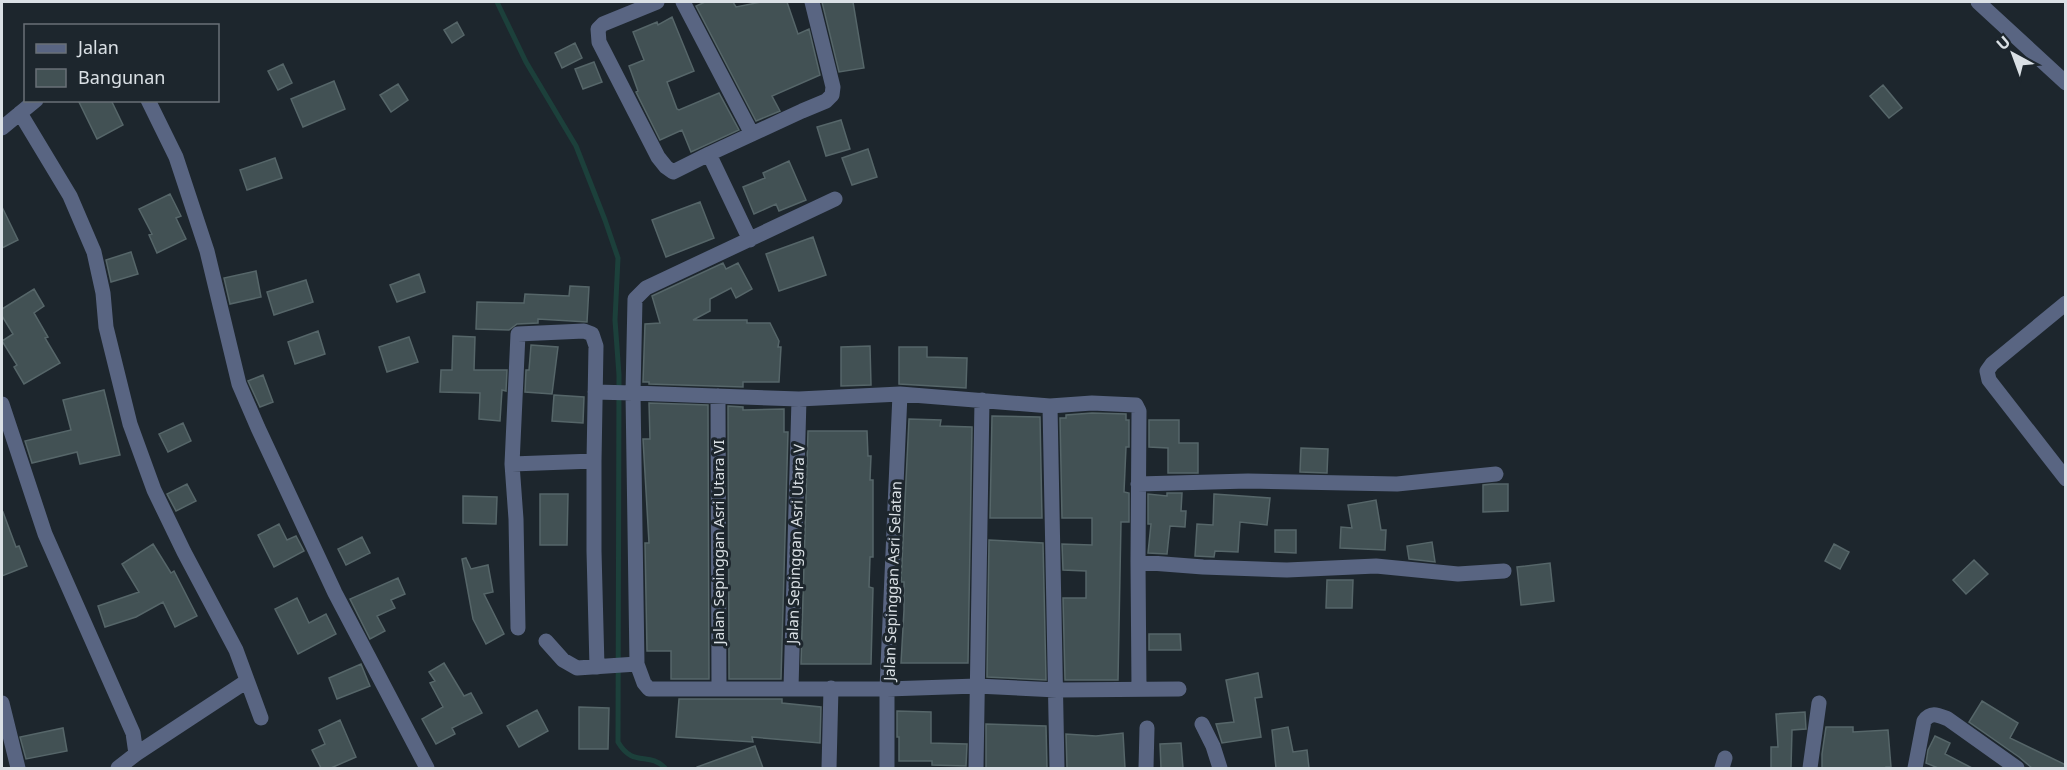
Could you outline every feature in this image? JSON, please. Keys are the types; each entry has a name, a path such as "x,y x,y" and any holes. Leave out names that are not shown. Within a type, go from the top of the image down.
{"street":[{"path":"657,2 603,24 598,29 599,42 657,157 673,172 826,101 832,95 834,87 812,2"},
{"path":"683,2 752,134"},
{"path":"1978,2 2066,83"},
{"path":"2,128 34,102"},
{"path":"149,102 176,157 207,251 239,384 335,594 427,768"},
{"path":"20,113 70,196 94,252 103,293 106,327 134,435 154,490 236,650 261,718"},
{"path":"709,154 750,240"},
{"path":"835,199 654,283 635,299 631,393 636,664 644,683 649,688 887,689 977,686 1057,690 1179,689"},
{"path":"2066,303 1992,364 1987,371 1989,380 2066,479"},
{"path":"518,628 516,519 512,464 518,334 584,331 592,334 596,346 594,551 597,667"},
{"path":"597,392 799,399 900,394 1050,406 1092,403 1136,405 1139,411 1139,689"},
{"name":"Jalan Sepinggan Asri Selatan","path":"887,768 887,689 900,394"},
{"name":"Jalan Sepinggan Asri Utara VI","path":"718,396 719,688"},
{"name":"Jalan Sepinggan Asri Utara V","path":"790,688 799,399"},
{"path":"976,768 982,400"},
{"path":"2,404 45,534 133,733 136,754"},
{"path":"1050,406 1057,768"},
{"path":"512,464 594,461"},
{"path":"1138,484 1248,481 1397,484 1496,474"},
{"path":"1138,562 1287,570 1376,566 1458,574 1504,571"},
{"path":"546,641 563,660 577,668 636,664"},
{"path":"118,768 247,681"},
{"path":"829,768 831,688"},
{"path":"2,703 18,768"},
{"path":"1810,768 1819,703"},
{"path":"1915,768 1923,721 1935,714 1948,719 2017,768"},
{"path":"1202,724 1213,746 1220,768"},
{"path":"1146,768 1147,728"}],"building":[{"path":"705,2 733,2 736,7 761,2 787,2 798,34 809,29 820,75 772,96 780,111 756,121 696,6"},
{"path":"822,2 853,2 864,68 839,72"},
{"path":"672,17 694,71 667,82 677,109 719,93 739,130 691,152 682,130 660,140 636,92 638,91 629,66 644,60 633,32 657,22 658,25"},
{"path":"457,22 464,35 452,43 444,30"},
{"path":"575,43 582,58 562,68 555,53"},
{"path":"594,62 602,82 583,89 575,69"},
{"path":"283,64 292,83 278,90 268,71"},
{"path":"334,81 345,109 303,127 291,99"},
{"path":"398,84 408,100 391,112 380,95"},
{"path":"1883,85 1902,108 1889,118 1870,96"},
{"path":"79,102 112,102 123,125 97,139"},
{"path":"841,120 850,149 826,156 817,127"},
{"path":"868,149 877,177 852,185 842,158"},
{"path":"275,158 282,178 247,190 240,170"},
{"path":"789,161 806,200 779,211 776,204 754,214 743,187 765,178 763,173"},
{"path":"170,194 181,216 176,218 186,239 157,253 149,235 152,234 139,209"},
{"path":"700,202 714,238 666,257 652,220"},
{"path":"2,207 18,240 2,248"},
{"path":"813,237 826,275 779,291 766,254"},
{"path":"131,252 138,274 111,282 106,260"},
{"path":"723,263 726,269 738,263 752,289 736,298 731,288 710,299 710,311 693,320 747,320 747,323 770,323 779,341 778,347 781,347 779,382 743,382 743,387 643,382 645,324 660,323 652,296"},
{"path":"256,271 261,297 230,304 224,278"},
{"path":"419,274 425,292 397,302 390,285"},
{"path":"306,280 313,302 274,315 267,292"},
{"path":"570,286 589,287 587,322 538,319 538,323 517,324 509,330 476,329 477,302 524,303 525,294 569,296"},
{"path":"34,289 44,306 34,313 60,363 24,384 14,367 17,365 2,341 13,334 2,316 2,309"},
{"path":"318,331 325,354 295,364 288,342"},
{"path":"453,336 475,337 474,370 507,370 506,391 502,390 500,421 479,419 480,393 440,392 441,370 452,370"},
{"path":"409,337 418,362 387,372 379,347"},
{"path":"531,345 558,347 552,394 525,392"},
{"path":"870,346 871,385 841,386 841,347"},
{"path":"899,347 927,347 927,357 967,358 966,388 899,384"},
{"path":"263,375 273,402 260,407 248,381"},
{"path":"104,390 120,455 80,464 77,452 32,463 25,441 71,430 63,400"},
{"path":"554,395 584,397 583,423 552,421"},
{"path":"649,403 708,405 709,679 671,679 671,651 647,651 645,543 649,543 643,439 650,439"},
{"path":"728,406 743,407 743,410 784,409 784,432 788,432 781,679 729,679"},
{"path":"1126,414 1126,420 1129,420 1129,447 1126,447 1124,492 1129,493 1129,522 1121,522 1118,680 1065,680 1063,598 1086,598 1086,571 1063,570 1062,544 1092,545 1092,518 1062,518 1060,418 1066,418 1066,415"},
{"path":"992,416 1040,417 1042,518 990,518"},
{"path":"909,419 941,420 940,426 972,427 968,663 901,663 904,582 901,582"},
{"path":"1149,420 1179,420 1179,443 1198,443 1198,473 1168,473 1168,448 1149,447"},
{"path":"183,423 191,441 168,452 159,434"},
{"path":"808,431 867,431 868,456 871,456 870,480 873,480 873,557 870,557 869,587 873,588 871,664 801,664"},
{"path":"1301,448 1328,449 1327,473 1300,472"},
{"path":"187,484 196,501 176,511 167,494"},
{"path":"1508,484 1508,511 1483,512 1483,485"},
{"path":"1167,493 1182,493 1181,511 1186,511 1185,527 1170,526 1167,554 1148,553 1151,524 1148,524 1148,494 1167,496"},
{"path":"540,494 568,494 567,545 540,545"},
{"path":"1214,494 1270,498 1267,525 1240,522 1238,552 1215,551 1214,557 1195,556 1197,524 1213,525"},
{"path":"463,496 497,497 496,524 463,523"},
{"path":"1376,500 1381,530 1386,530 1385,550 1340,548 1341,527 1352,528 1348,505"},
{"path":"2,513 16,547 19,546 27,566 2,576"},
{"path":"279,524 287,540 296,536 304,551 274,567 258,535"},
{"path":"1275,530 1296,530 1296,553 1275,552"},
{"path":"362,537 370,553 346,565 338,549"},
{"path":"989,540 1043,543 1046,680 987,677"},
{"path":"1432,542 1435,562 1409,559 1407,546"},
{"path":"153,544 171,573 174,571 197,616 175,627 163,602 136,617 105,627 98,606 139,592 122,564"},
{"path":"1834,544 1849,552 1840,569 1825,561"},
{"path":"466,558 471,569 488,565 493,592 484,594 504,634 486,644 473,619 462,559"},
{"path":"1974,560 1988,574 1966,594 1953,580"},
{"path":"1550,563 1554,601 1521,605 1517,567"},
{"path":"398,578 405,594 391,600 395,608 377,616 385,631 370,639 350,599"},
{"path":"1327,580 1353,580 1352,608 1326,608"},
{"path":"297,598 309,623 326,614 336,634 298,654 275,609"},
{"path":"1149,634 1180,634 1181,650 1149,650"},
{"path":"444,663 464,696 471,693 482,713 452,728 455,734 436,744 422,719 443,707 430,683 435,681 429,672"},
{"path":"361,664 370,686 337,699 329,678"},
{"path":"1258,673 1262,697 1255,698 1261,737 1222,743 1216,724 1234,722 1226,680"},
{"path":"679,699 782,699 782,703 821,707 820,743 752,737 753,742 676,737"},
{"path":"1982,701 2018,723 2010,738 2066,765 2066,768 2032,768 1969,722"},
{"path":"579,707 609,708 608,749 579,749"},
{"path":"537,710 548,731 519,747 507,726"},
{"path":"897,711 931,712 931,743 967,744 966,766 932,765 932,761 899,761"},
{"path":"1805,712 1806,729 1792,730 1791,768 1771,768 1771,747 1778,747 1776,714"},
{"path":"340,720 356,757 331,768 321,768 312,750 325,744 319,730"},
{"path":"986,724 1046,726 1047,768 986,768"},
{"path":"1288,727 1293,752 1307,750 1309,768 1276,768 1272,730"},
{"path":"1826,727 1853,727 1853,732 1888,730 1891,767 1822,768"},
{"path":"63,728 67,751 26,759 20,737"},
{"path":"1123,733 1125,768 1067,768 1066,734 1096,736"},
{"path":"1935,736 1950,743 1945,754 1972,768 1938,768 1926,763 1928,750"},
{"path":"1181,743 1183,768 1161,768 1160,744"},
{"path":"755,746 763,768 697,768 697,767"}],"waterway":[{"path":"497,2 526,62 576,146 618,258 615,320 619,375 618,742 629,755 653,760 665,768"}]}
